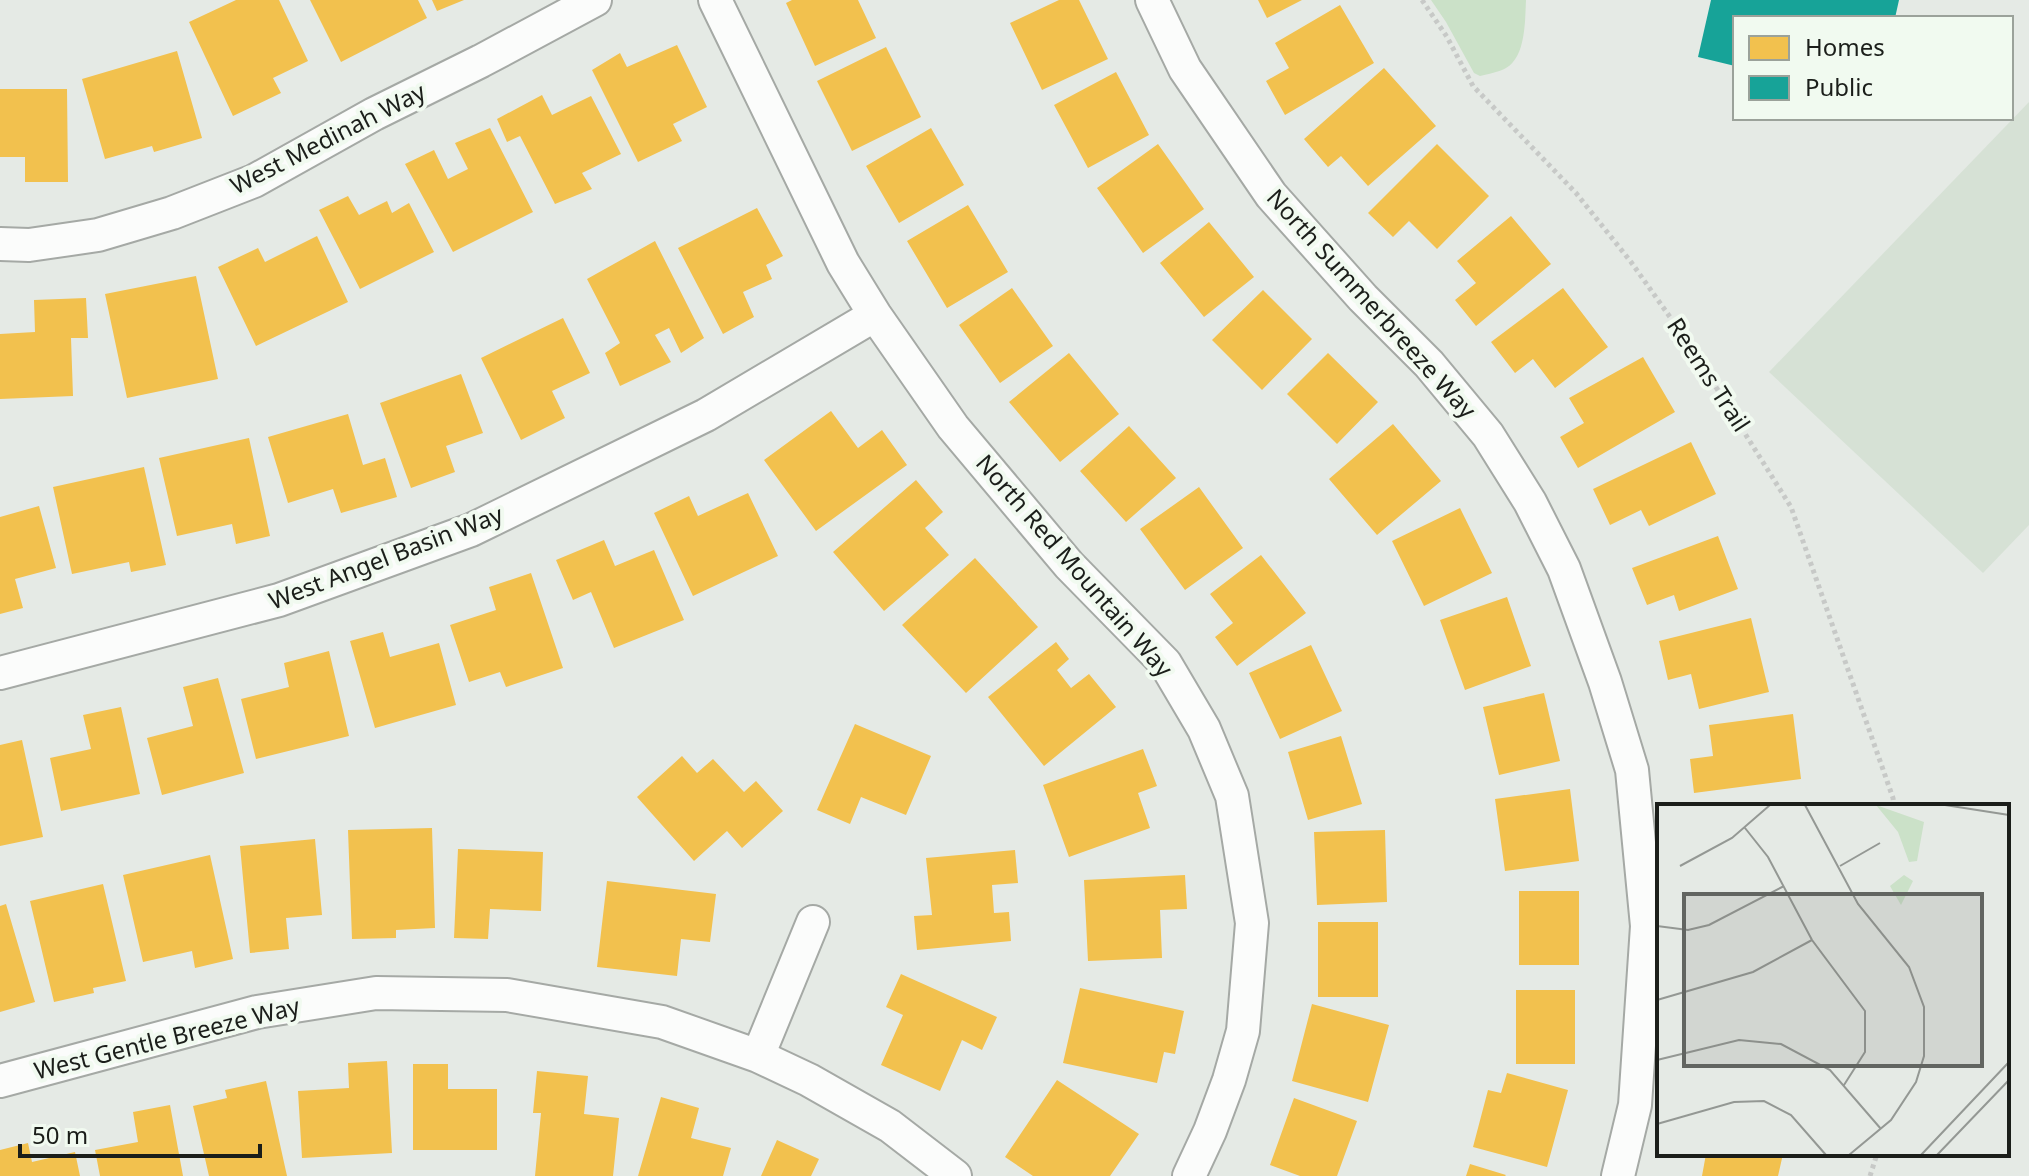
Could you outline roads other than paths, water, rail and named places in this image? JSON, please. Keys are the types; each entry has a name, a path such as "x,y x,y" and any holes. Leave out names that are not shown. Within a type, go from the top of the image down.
{"street":[{"name":"West Medinah Way","path":"0,244 29,245 98,235 172,213 254,181 374,114 595,0"},
{"name":"North Red Mountain Way","path":"715,0 843,263 875,315 972,450 1069,565 1165,663 1204,729 1232,796 1252,923 1243,1031 1229,1080 1189,1176"},
{"name":"North Summerbreeze Way","path":"1152,0 1185,69 1271,195 1363,298 1429,364 1488,435 1530,502 1564,569 1605,682 1632,770 1647,926 1635,1105 1618,1176"},
{"name":"West Angel Basin Way","path":"0,673 279,600 471,530 706,415 875,315"},
{"path":"758,1056 813,922"},
{"name":"West Gentle Breeze Way","path":"0,1081 257,1012 376,993 507,995 662,1022 758,1056 809,1080 890,1126 955,1176"}]}
